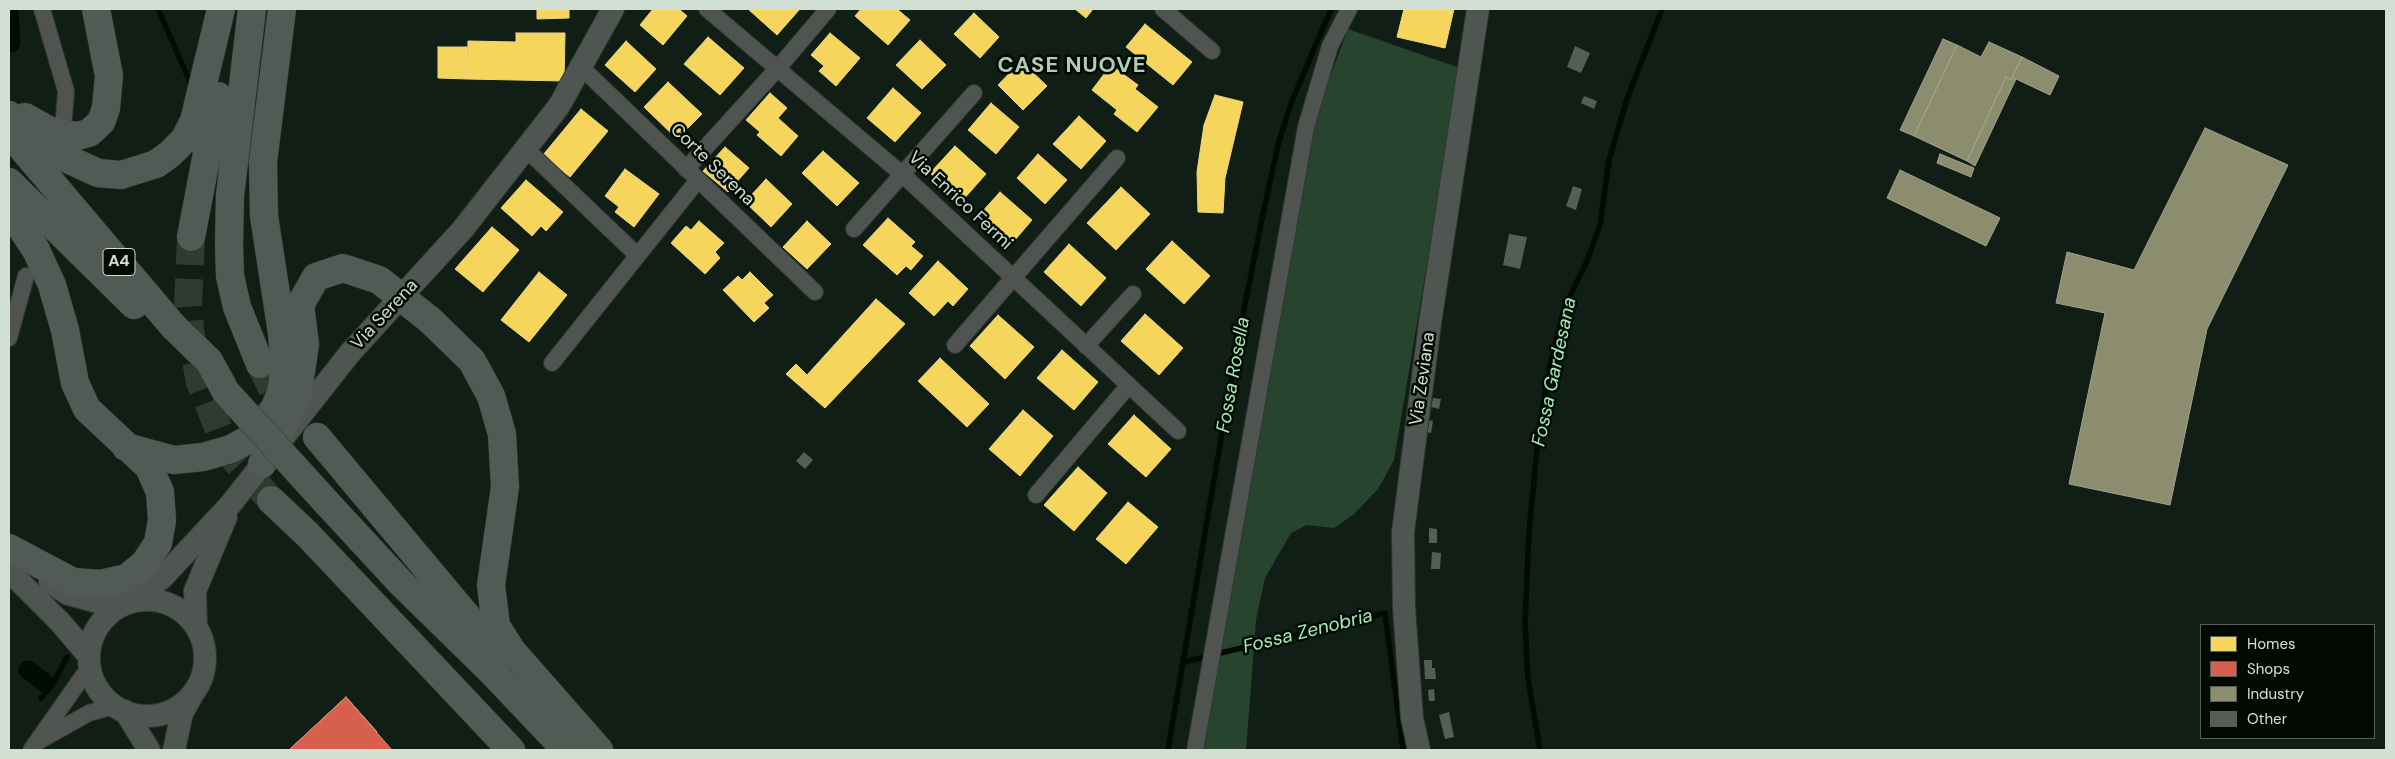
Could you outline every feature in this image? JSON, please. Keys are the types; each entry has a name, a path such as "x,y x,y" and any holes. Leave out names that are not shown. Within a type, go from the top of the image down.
{"highway":[{"path":"9,106 52,132 77,136 89,133 101,122 108,100 109,76 96,9"},
{"path":"9,115 50,152 98,173 120,175 156,164 170,154 184,140 194,122 221,9"},
{"path":"191,237 235,9"},
{"path":"252,9 230,196 228,244 230,276 237,307 260,364"},
{"path":"126,447 174,460 203,457 231,449 251,438 274,409 281,393 285,367 282,333 264,216 263,162 282,9"},
{"name":"A4","path":"9,133 173,326 209,361 226,392"},
{"name":"A4","path":"9,182 226,392 402,584"},
{"path":"9,209 36,250 52,285 65,330 75,383 87,409 149,467 160,492 162,520 158,543 145,563 127,578 101,584 73,582 9,548"},
{"path":"262,464 297,398 305,344 300,305 316,277 344,268 379,280 430,320 472,361 491,396 502,434 505,487 491,585 496,626 512,651 599,750"},
{"path":"317,437 486,640 586,750"},
{"path":"271,500 308,535 511,750"},
{"path":"402,584 483,681 546,750"},
{"path":"402,584 493,673 566,750"}],"street":[{"path":"42,9 66,91 64,117"},
{"name":"Via Serena","path":"130,602 162,578 230,504 350,353 463,229 559,106 613,9"},
{"name":"Via Enrico Fermi","path":"707,9 903,175 1178,431"},
{"path":"552,363 638,255 692,174 828,9"},
{"path":"1163,9 1212,51"},
{"path":"1195,750 1306,126 1330,46 1349,9"},
{"name":"Via Zeviana","path":"1419,750 1412,718 1404,608 1404,532 1430,323 1479,9"},
{"name":"Corte Serena","path":"581,68 815,292"},
{"path":"854,229 974,93"},
{"path":"526,149 638,255"},
{"path":"955,345 1117,158"},
{"path":"9,338 26,276"},
{"path":"1086,346 1133,294"},
{"path":"1036,495 1129,385"},
{"path":"196,626 195,591 230,504"},
{"path":"9,557 68,594 101,603 151,600 168,604 184,612 196,626 204,642 205,661 201,679 182,713 174,750"},
{"path":"9,571 60,622 90,661 98,688 120,709 149,750"},
{"path":"34,746 90,661 92,639 100,624 112,612 130,602"},
{"path":"34,746 89,713 120,709 143,715 161,714 178,707 192,695"}],"green space":[{"path":"1348,29 1460,68 1394,460 1378,489 1354,514 1334,528 1307,525 1291,533 1265,578 1256,620 1246,750 1199,750 1314,120"}],"building: Homes":[{"path":"537,9 569,9 569,18 537,19"},
{"path":"653,9 679,9 687,16 663,45 640,25"},
{"path":"748,9 798,9 799,10 777,35"},
{"path":"861,9 897,9 910,20 888,45 855,16"},
{"path":"1075,9 1093,9 1086,18"},
{"path":"1404,9 1454,9 1445,48 1397,37"},
{"path":"974,13 999,37 980,58 954,34"},
{"path":"1145,24 1192,62 1173,85 1126,47"},
{"path":"516,33 565,33 564,81 467,79 468,41 516,42"},
{"path":"830,33 860,58 836,86 819,71 824,66 811,55"},
{"path":"708,37 744,68 720,95 684,64"},
{"path":"920,40 946,65 922,89 896,65"},
{"path":"626,41 656,69 635,92 605,65"},
{"path":"438,47 467,47 467,79 438,78"},
{"path":"1021,61 1047,86 1023,110 998,85"},
{"path":"1111,65 1138,85 1135,89 1158,107 1137,132 1114,114 1117,110 1092,90"},
{"path":"668,82 702,114 677,139 644,107"},
{"path":"893,88 921,113 895,142 867,118"},
{"path":"770,93 787,108 778,118 798,136 781,156 757,135 760,132 746,120"},
{"path":"1215,95 1243,102 1225,178 1223,213 1198,212 1197,172 1204,125"},
{"path":"991,103 1019,127 996,154 968,130"},
{"path":"581,109 608,131 570,177 543,155"},
{"path":"1079,116 1106,141 1081,169 1053,144"},
{"path":"955,146 986,174 962,201 930,173"},
{"path":"725,147 749,168 728,192 703,171"},
{"path":"823,151 859,183 837,206 802,173"},
{"path":"1038,154 1067,180 1045,204 1017,178"},
{"path":"625,169 659,194 634,227 615,212 619,207 605,196"},
{"path":"766,179 792,204 771,227 745,202"},
{"path":"526,180 563,212 546,231 541,226 532,236 501,208"},
{"path":"1121,187 1150,214 1116,250 1087,223"},
{"path":"1000,192 1032,220 1009,247 993,233 997,228 981,213"},
{"path":"888,218 915,242 911,246 923,256 911,270 906,266 897,275 863,245"},
{"path":"699,221 724,243 715,252 720,258 705,274 671,243 686,226 691,230"},
{"path":"807,221 831,244 807,269 783,247"},
{"path":"492,227 519,250 483,292 455,269"},
{"path":"1172,241 1210,276 1184,304 1146,269"},
{"path":"1069,244 1106,278 1081,306 1044,272"},
{"path":"938,261 968,289 953,306 948,301 934,316 909,293"},
{"path":"539,272 567,295 529,342 501,320"},
{"path":"750,272 773,295 764,303 769,308 754,322 723,290 738,276 742,280"},
{"path":"876,299 905,324 825,408 786,374 796,364 807,375"},
{"path":"1145,314 1183,348 1159,375 1121,341"},
{"path":"998,315 1034,347 1005,379 970,346"},
{"path":"1062,350 1098,382 1074,410 1037,378"},
{"path":"940,358 989,404 967,427 918,381"},
{"path":"1023,410 1053,436 1020,476 989,449"},
{"path":"1134,415 1171,449 1146,477 1108,444"},
{"path":"1078,467 1107,493 1074,531 1044,505"},
{"path":"1128,502 1158,527 1126,564 1096,539"},
{"path":"346,697 377,732 357,750 289,750"}],"building: Shops":[{"path":"346,697 392,750 289,750"}],"building: Industry":[{"path":"1943,39 1957,45 1914,136 1900,130"},
{"path":"1989,42 2022,57 2011,80 2006,77 1967,161 1914,136 1957,45 1981,57"},
{"path":"2022,57 2059,76 2050,95 2012,77"},
{"path":"2006,77 2011,80 2012,77 2016,79 1975,166 1967,161"},
{"path":"2205,128 2288,165 2207,329 2170,505 2069,484 2105,313 2056,303 2067,252 2134,270"},
{"path":"1940,154 1974,168 1971,177 1937,163"},
{"path":"1900,170 2000,218 1986,246 1887,198"}],"building: Other":[{"path":"1575,46 1590,53 1581,73 1567,67"},
{"path":"1584,96 1597,101 1594,109 1581,103"},
{"path":"1573,186 1582,189 1576,210 1566,206"},
{"path":"1509,234 1527,237 1520,269 1503,265"},
{"path":"1433,398 1441,399 1439,409 1431,407"},
{"path":"1428,420 1433,421 1431,433 1426,432"},
{"path":"804,452 813,460 805,469 796,461"},
{"path":"1429,528 1437,529 1437,543 1429,543"},
{"path":"1432,552 1441,553 1440,569 1431,569"},
{"path":"1424,660 1432,660 1432,668 1435,668 1436,679 1425,679"},
{"path":"1434,689 1435,701 1429,701 1428,690"},
{"path":"1449,712 1454,737 1445,739 1439,715"}],"waterway":[{"path":"9,9 11,43"},
{"path":"158,9 191,84"},
{"name":"Fossa Rosella","path":"1168,750 1237,345 1279,141 1292,101 1331,9"},
{"name":"Fossa Gardesana","path":"1540,750 1528,679 1525,624 1529,531 1539,429 1550,366 1565,306 1587,261 1600,225 1609,160 1627,99 1662,9"},
{"name":"Fossa Zenobria","path":"1184,662 1385,613 1403,750"},
{"path":"41,698 52,686 67,657"},
{"path":"28,670 45,683"}],"tunnel":[{"path":"191,237 188,304 190,330 200,382 221,435 235,460 271,500"},
{"path":"260,364 273,390 290,412"}],"district":[{"name":"CASE NUOVE","path":"1072,66"}]}
